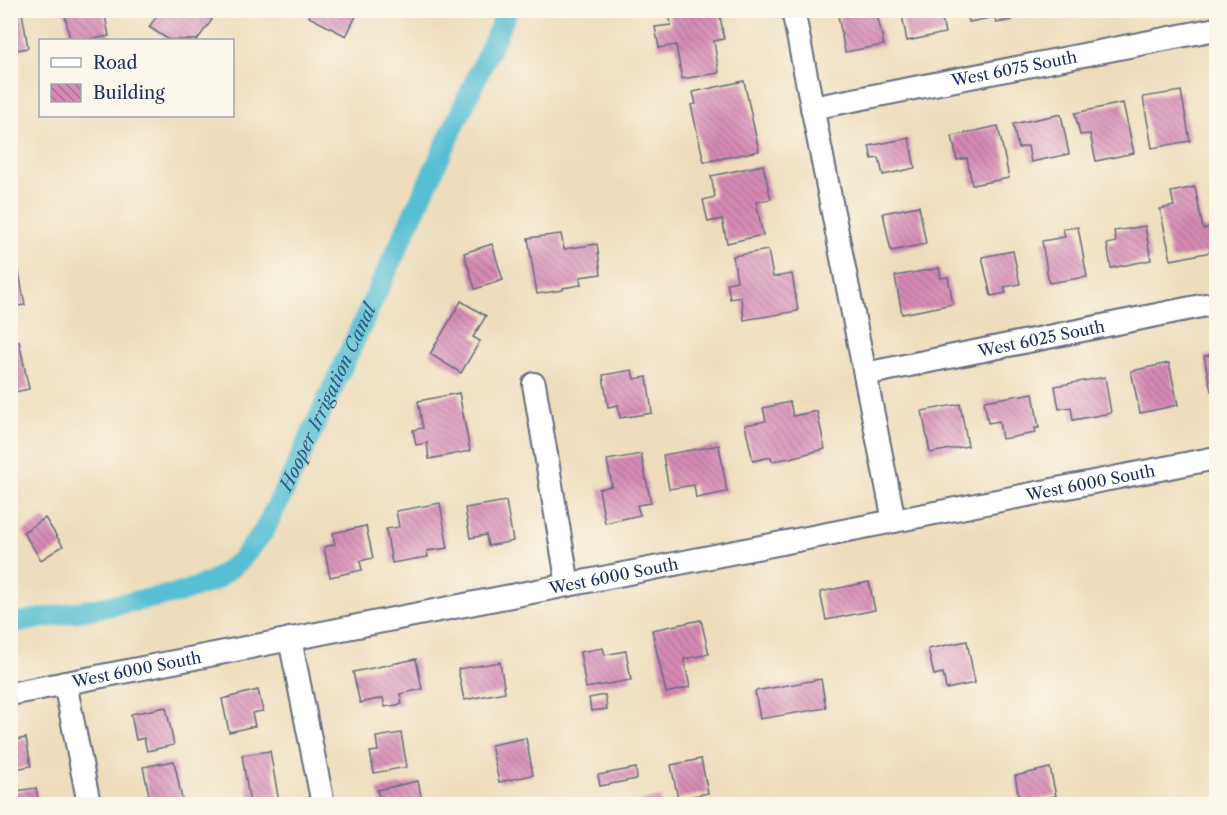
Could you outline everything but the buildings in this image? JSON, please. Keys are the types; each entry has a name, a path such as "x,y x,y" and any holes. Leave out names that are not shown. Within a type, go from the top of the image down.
{"street":[{"path":"793,10 894,521"},
{"name":"West 6075 South","path":"812,108 1216,29"},
{"name":"West 6025 South","path":"865,374 1216,303"},
{"path":"534,384 568,585"},
{"name":"West 6000 South","path":"10,694 1216,458"},
{"path":"291,639 323,804"},
{"path":"64,683 89,804"}],"waterway":[{"name":"Hooper Irrigation Canal","path":"10,624 180,593 213,581 240,561 264,531 294,471 508,10"}]}
